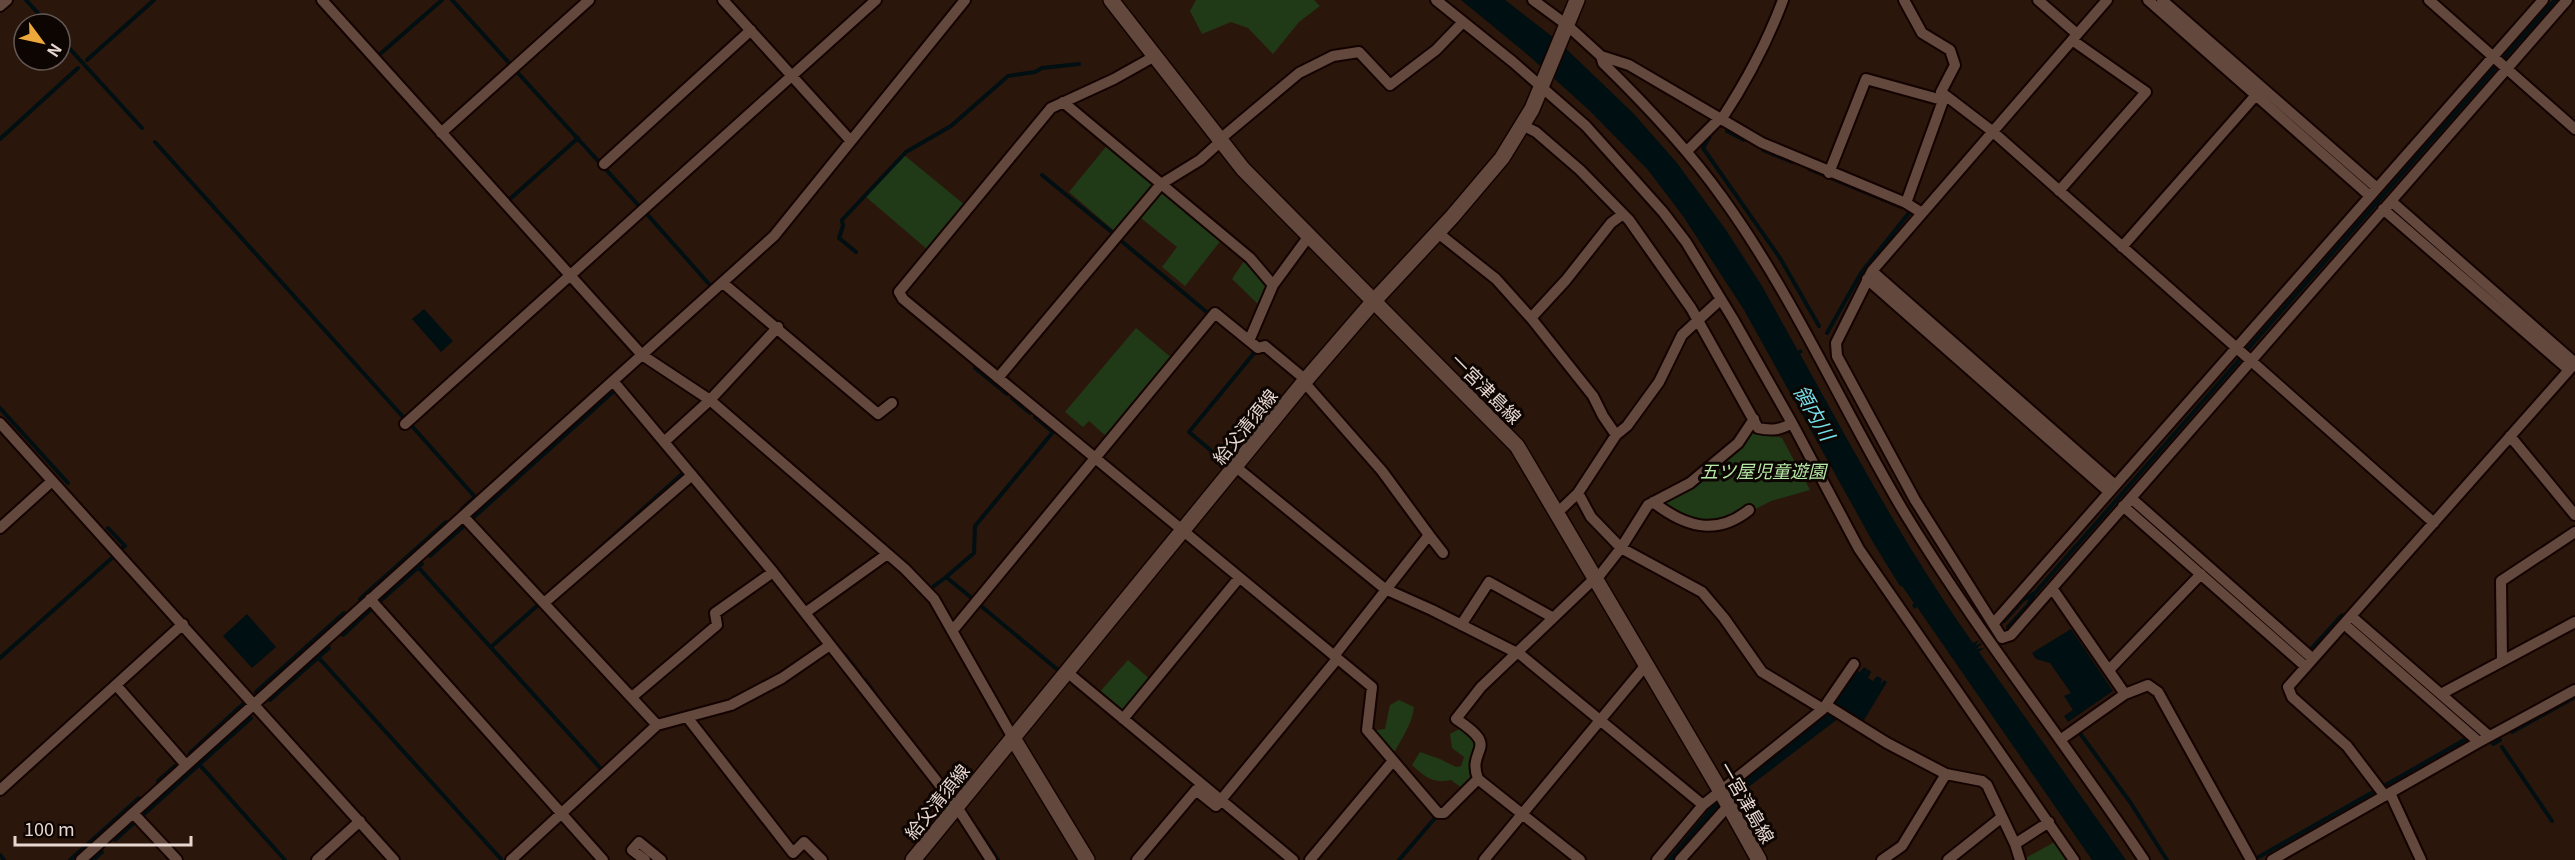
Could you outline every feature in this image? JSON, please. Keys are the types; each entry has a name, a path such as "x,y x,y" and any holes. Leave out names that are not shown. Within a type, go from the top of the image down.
{"main road":[{"name":"一宮津島線","path":"1111,0 1242,169 1517,446 1725,798 1759,860"},
{"name":"給父清須線","path":"913,860 1305,381 1373,302 1479,186 1524,126 1577,0"},
{"path":"1013,738 1087,860"}],"street":[{"path":"0,6 7,0"},
{"path":"322,0 642,355 710,400 886,555 905,569 934,599 1013,738"},
{"path":"441,133 589,0"},
{"path":"405,424 876,0"},
{"path":"81,860 774,236 965,0"},
{"path":"1436,0 1542,85 1586,126 1656,204 1686,242 1792,423 1859,549 2074,860"},
{"path":"1533,0 1601,56 1629,65 1762,144 1906,203 1922,213"},
{"path":"1687,151 1720,120 1746,81 1772,29 1783,0"},
{"path":"1904,0 1922,33 1950,50 1955,65 1941,92 1943,97 1906,203"},
{"path":"2038,0 2074,37 2146,92 2059,191"},
{"path":"2107,0 1869,275 1836,343 1837,356 1915,500 2002,638 2011,636 2567,0"},
{"path":"2148,0 2256,95 2374,192"},
{"path":"2162,0 2374,192"},
{"path":"2429,0 2575,129"},
{"path":"1993,624 2543,0"},
{"path":"728,2 850,140"},
{"path":"998,378 1161,183 1200,160 1220,140 1299,73 1324,59 1359,52 1390,85 1436,50 1463,22"},
{"path":"604,164 751,30"},
{"path":"1155,56 1114,79 1051,108 899,292 903,299 1372,687 1367,730 1392,762 1438,813 1444,813 1478,779"},
{"path":"1601,56 1603,63 1650,109 1723,197 1766,263 1904,512 1951,584 2144,860"},
{"path":"1829,173 1866,79 1943,97 1992,131 2434,523"},
{"path":"2122,247 2256,95"},
{"path":"1063,102 1250,258 1273,285"},
{"path":"1524,126 1536,132 1580,170 1623,214 1653,253 1697,319 1758,428 1770,431 1792,423"},
{"path":"2387,205 2575,363 2288,687 2292,697 2347,746 2387,794 2421,860"},
{"path":"1531,318 1611,223 1623,214"},
{"path":"1438,232 1496,279 1531,318 1593,396 1616,435"},
{"path":"1249,340 1273,285 1309,236"},
{"path":"1869,275 2112,489"},
{"path":"723,283 778,327 878,414 892,403"},
{"path":"1557,513 1578,493 1616,435 1627,426 1650,396 1682,335 1720,300"},
{"path":"953,630 1215,314 1258,348 1265,346 1305,381 1382,471 1443,553"},
{"path":"664,442 710,400 778,327"},
{"path":"613,381 806,613 957,807 991,860"},
{"path":"1580,860 1478,779 1474,768 1482,747 1480,739 1475,732 1456,719 1481,687 1552,617 1595,579 1621,548 1648,505 1690,483 1738,443 1754,419"},
{"path":"0,423 394,860"},
{"path":"2510,436 2575,515"},
{"path":"1236,467 1385,589 1518,653 1703,805"},
{"path":"544,603 692,475"},
{"path":"0,528 52,481"},
{"path":"1578,493 1591,517 1621,548 1702,592 1724,618 1762,672 1946,774 1982,781 2015,844 2020,860"},
{"path":"1653,502 1671,516 1707,528 1738,519 1749,510"},
{"path":"2127,502 2201,574 2310,663"},
{"path":"2127,502 2310,663"},
{"path":"463,516 657,725"},
{"path":"2502,661 2501,581 2575,532"},
{"path":"1137,860 1196,790 1216,806 1429,535"},
{"path":"806,613 886,555"},
{"path":"632,697 717,625 715,613 773,572"},
{"path":"2109,670 2201,574"},
{"path":"1123,719 1239,578"},
{"path":"1461,624 1490,582 1552,617"},
{"path":"2052,588 2125,694"},
{"path":"370,599 603,860"},
{"path":"2348,620 2441,694 2484,739"},
{"path":"2348,620 2484,739"},
{"path":"2441,694 2575,622"},
{"path":"0,790 183,624"},
{"path":"511,860 657,725 731,705 782,678 830,645"},
{"path":"1484,860 1646,664"},
{"path":"1680,860 1725,798 1826,707 1854,664"},
{"path":"1067,672 1293,860"},
{"path":"116,685 186,765"},
{"path":"2060,740 2125,694 2148,685 2158,692 2251,860"},
{"path":"2272,860 2575,690"},
{"path":"687,717 793,853 804,842 822,860"},
{"path":"1310,860 1392,762"},
{"path":"1882,860 1902,846 1946,774"},
{"path":"1657,860 1703,805 1725,798"},
{"path":"134,813 177,860"},
{"path":"1947,860 2002,817"},
{"path":"317,860 360,821"},
{"path":"2015,844 2049,822"},
{"path":"645,860 632,849 639,842 661,860"}],"green space":[{"path":"1196,0 1314,0 1320,6 1299,22 1273,54 1248,28 1231,22 1202,34 1190,11"},
{"path":"1109,143 1156,182 1117,233 1069,192"},
{"path":"904,155 965,205 928,250 866,197"},
{"path":"1162,189 1222,239 1185,286 1162,267 1177,247 1137,215"},
{"path":"1246,258 1270,286 1261,307 1232,279"},
{"path":"1136,328 1173,359 1107,437 1089,421 1083,427 1065,412"},
{"name":"五ツ屋児童遊園","path":"1754,430 1782,438 1810,490 1771,501 1752,511 1711,523 1699,523 1666,507 1667,499 1727,460"},
{"path":"1128,660 1152,681 1121,714 1098,694"},
{"path":"1399,700 1414,707 1413,713 1407,730 1395,751 1390,751 1373,733 1385,729 1390,705"},
{"path":"1461,728 1476,738 1473,776 1462,788 1451,780 1439,781 1430,778 1412,765 1420,752 1456,767 1461,766 1464,757 1452,748 1450,734"},
{"path":"2058,840 2071,860 2022,860"}],"water":[{"name":"領内川","path":"1461,0 1505,0 1558,41 1634,114 1677,163 1726,230 1762,286 1798,351 1801,349 1803,352 1800,354 1883,502 1949,609 1973,643 1979,640 1975,646 1982,644 1976,649 1984,648 1979,652 2126,860 2092,860 1917,607 1914,609 1912,605 1914,603 1900,586 1874,544 1744,310 1683,216 1648,170 1590,111 1528,55"},
{"path":"424,309 453,341 441,352 412,319"},
{"path":"247,614 276,647 252,668 223,636"},
{"path":"2071,629 2113,691 2068,722 2064,716 2073,710 2064,696 2071,693 2050,663 2036,659 2032,653"},
{"path":"1864,667 1867,669 1864,675 1868,669 1871,672 1868,678 1873,681 1877,676 1882,679 1880,685 1884,680 1887,682 1864,720 1861,721 1847,713 1835,721 1717,811 1677,860 1667,860 1711,807 1826,715 1857,671 1860,672"}],"waterway":[{"path":"26,0 37,12"},
{"path":"87,60 154,0"},
{"path":"379,55 442,0"},
{"path":"452,0 510,64"},
{"path":"2503,59 2555,0"},
{"path":"72,51 142,128"},
{"path":"856,252 839,238 843,226 842,220 906,152 951,126 1008,76 1035,72 1042,68 1079,64"},
{"path":"2247,350 2497,66"},
{"path":"0,139 78,68"},
{"path":"518,73 640,207"},
{"path":"1713,131 1703,148 1780,258 1819,326"},
{"path":"1727,131 1744,140"},
{"path":"510,199 578,138"},
{"path":"155,142 404,418"},
{"path":"1763,150 1792,162"},
{"path":"1809,169 1901,207"},
{"path":"1042,175 1114,234"},
{"path":"646,213 709,284"},
{"path":"1827,333 1861,273 1909,213"},
{"path":"1119,239 1209,314"},
{"path":"1228,465 1189,432 1255,352 1253,351"},
{"path":"2004,621 2023,600 2035,593 2240,359"},
{"path":"975,368 1007,394"},
{"path":"474,517 614,391"},
{"path":"1012,398 1030,413"},
{"path":"0,408 68,483"},
{"path":"973,599 946,577 974,553 975,526 1053,432 1035,417"},
{"path":"411,425 475,497 462,509"},
{"path":"591,556 682,474"},
{"path":"360,599 446,522"},
{"path":"430,556 465,525"},
{"path":"108,528 125,546 122,548"},
{"path":"0,658 113,557"},
{"path":"379,602 422,564"},
{"path":"418,567 602,770"},
{"path":"934,586 946,577"},
{"path":"2008,627 2028,605 2034,594"},
{"path":"491,647 539,604"},
{"path":"981,606 1058,670"},
{"path":"343,635 370,610"},
{"path":"256,692 344,613"},
{"path":"2311,649 2342,615"},
{"path":"270,700 329,648"},
{"path":"845,655 860,674"},
{"path":"318,657 501,859"},
{"path":"865,680 875,694"},
{"path":"2417,680 2477,733"},
{"path":"2512,732 2575,697"},
{"path":"190,753 243,704"},
{"path":"143,815 251,718"},
{"path":"2079,732 2130,802 2167,860"},
{"path":"2384,786 2466,739"},
{"path":"2493,744 2500,740"},
{"path":"2502,747 2552,821"},
{"path":"199,764 285,860"},
{"path":"158,781 175,766"},
{"path":"2257,858 2373,792"},
{"path":"70,860 139,798"},
{"path":"1399,860 1435,818"},
{"path":"115,840 136,821"},
{"path":"978,830 998,860"},
{"path":"93,860 102,852"},
{"path":"646,854 653,860"},
{"path":"0,855 4,860"}]}
